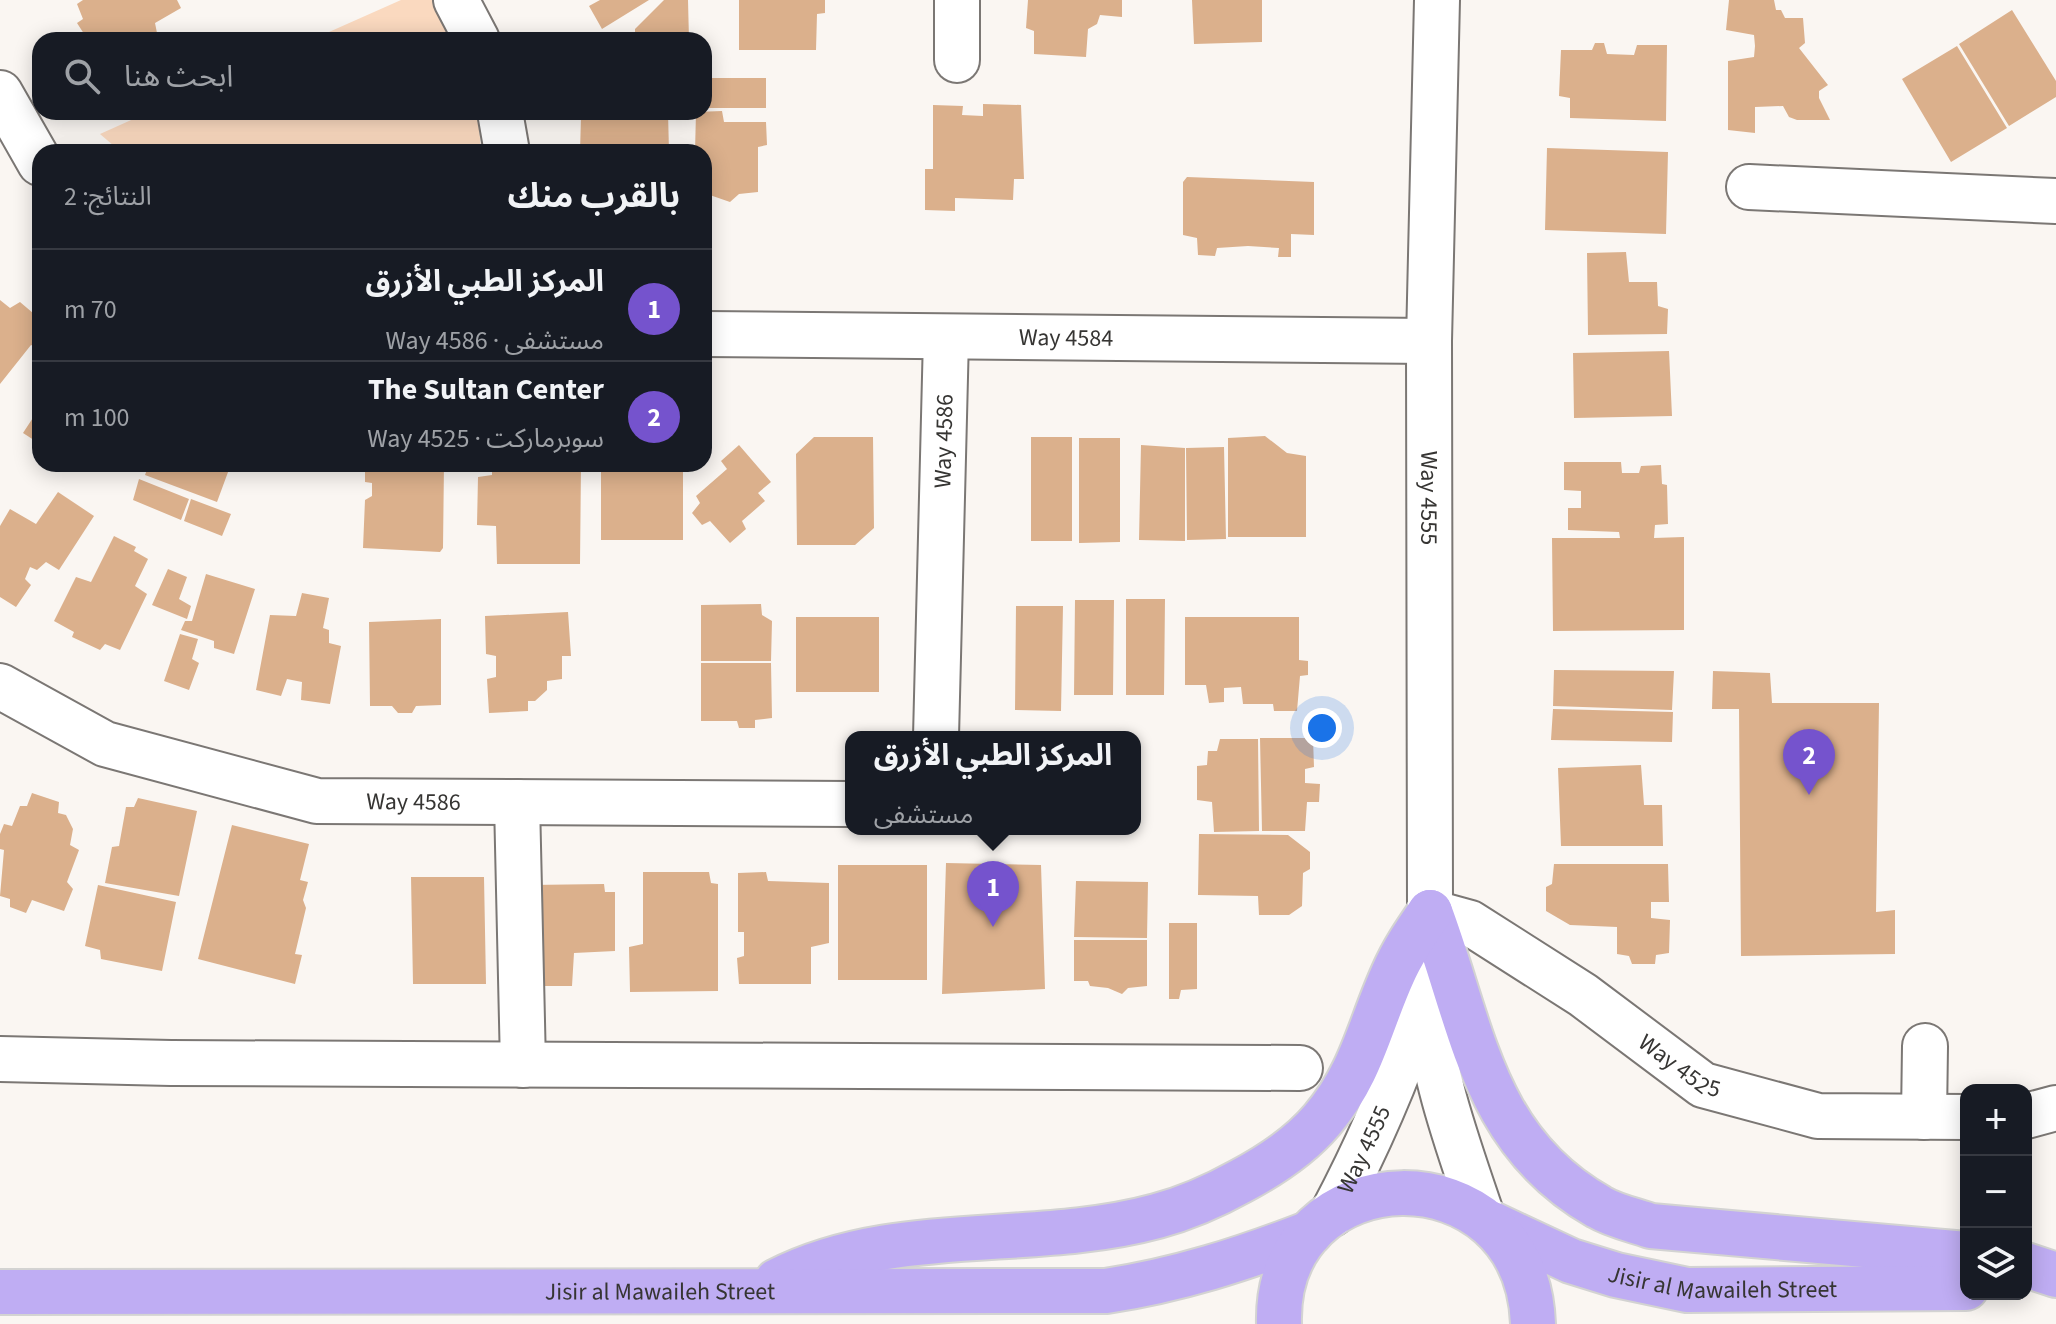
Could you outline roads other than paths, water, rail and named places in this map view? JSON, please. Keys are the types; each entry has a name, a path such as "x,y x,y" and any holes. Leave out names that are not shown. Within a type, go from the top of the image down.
{"main road":[{"path":"1430,912 1493,1098 1521,1143 1558,1180 1601,1209 1651,1226 1960,1253"},
{"path":"762,1290 806,1267 854,1252 1103,1225 1155,1216 1206,1200 1253,1175 1290,1151 1322,1121 1348,1085 1381,1011 1392,976 1430,912"},
{"name":"Jisir al Mawaileh Street","path":"0,1292 1106,1291 1186,1277 1321,1224 1368,1196 1408,1190 1447,1197 1571,1261 1687,1290 1960,1288"},
{"path":"1487,1220 1515,1252 1525,1275 1533,1324"},
{"path":"1279,1324 1279,1303 1289,1266 1321,1224"},
{"path":"2032,1267 2056,1275"},
{"path":"2032,1287 2056,1287"}],"street":[{"path":"456,0 473,32"},
{"path":"957,0 957,60"},
{"name":"Way 4555","path":"1437,0 1429,341 1430,912 1426,994 1442,1085 1457,1144 1487,1220"},
{"path":"0,93 32,149"},
{"path":"501,120 506,144"},
{"path":"1749,187 2056,201"},
{"name":"Way 4584","path":"712,334 1429,341"},
{"name":"Way 4586","path":"936,731 946,337"},
{"name":"Way 4586","path":"0,686 105,744 317,801 845,804"},
{"path":"517,802 523,1065"},
{"name":"Way 4525","path":"1430,912 1470,923 1483,931 1583,995 1703,1085 1818,1116 1945,1117"},
{"name":"Way 4555","path":"1321,1224 1370,1144 1401,1070 1426,994"},
{"path":"1925,1046 1945,1117"},
{"path":"0,1059 1300,1068"},
{"path":"2032,1114 2056,1108"}],"place":[{"name":"The Sultan Center","path":"1809,795"},
{"name":"المركز الطبي الأزرق","path":"993,927"}]}
